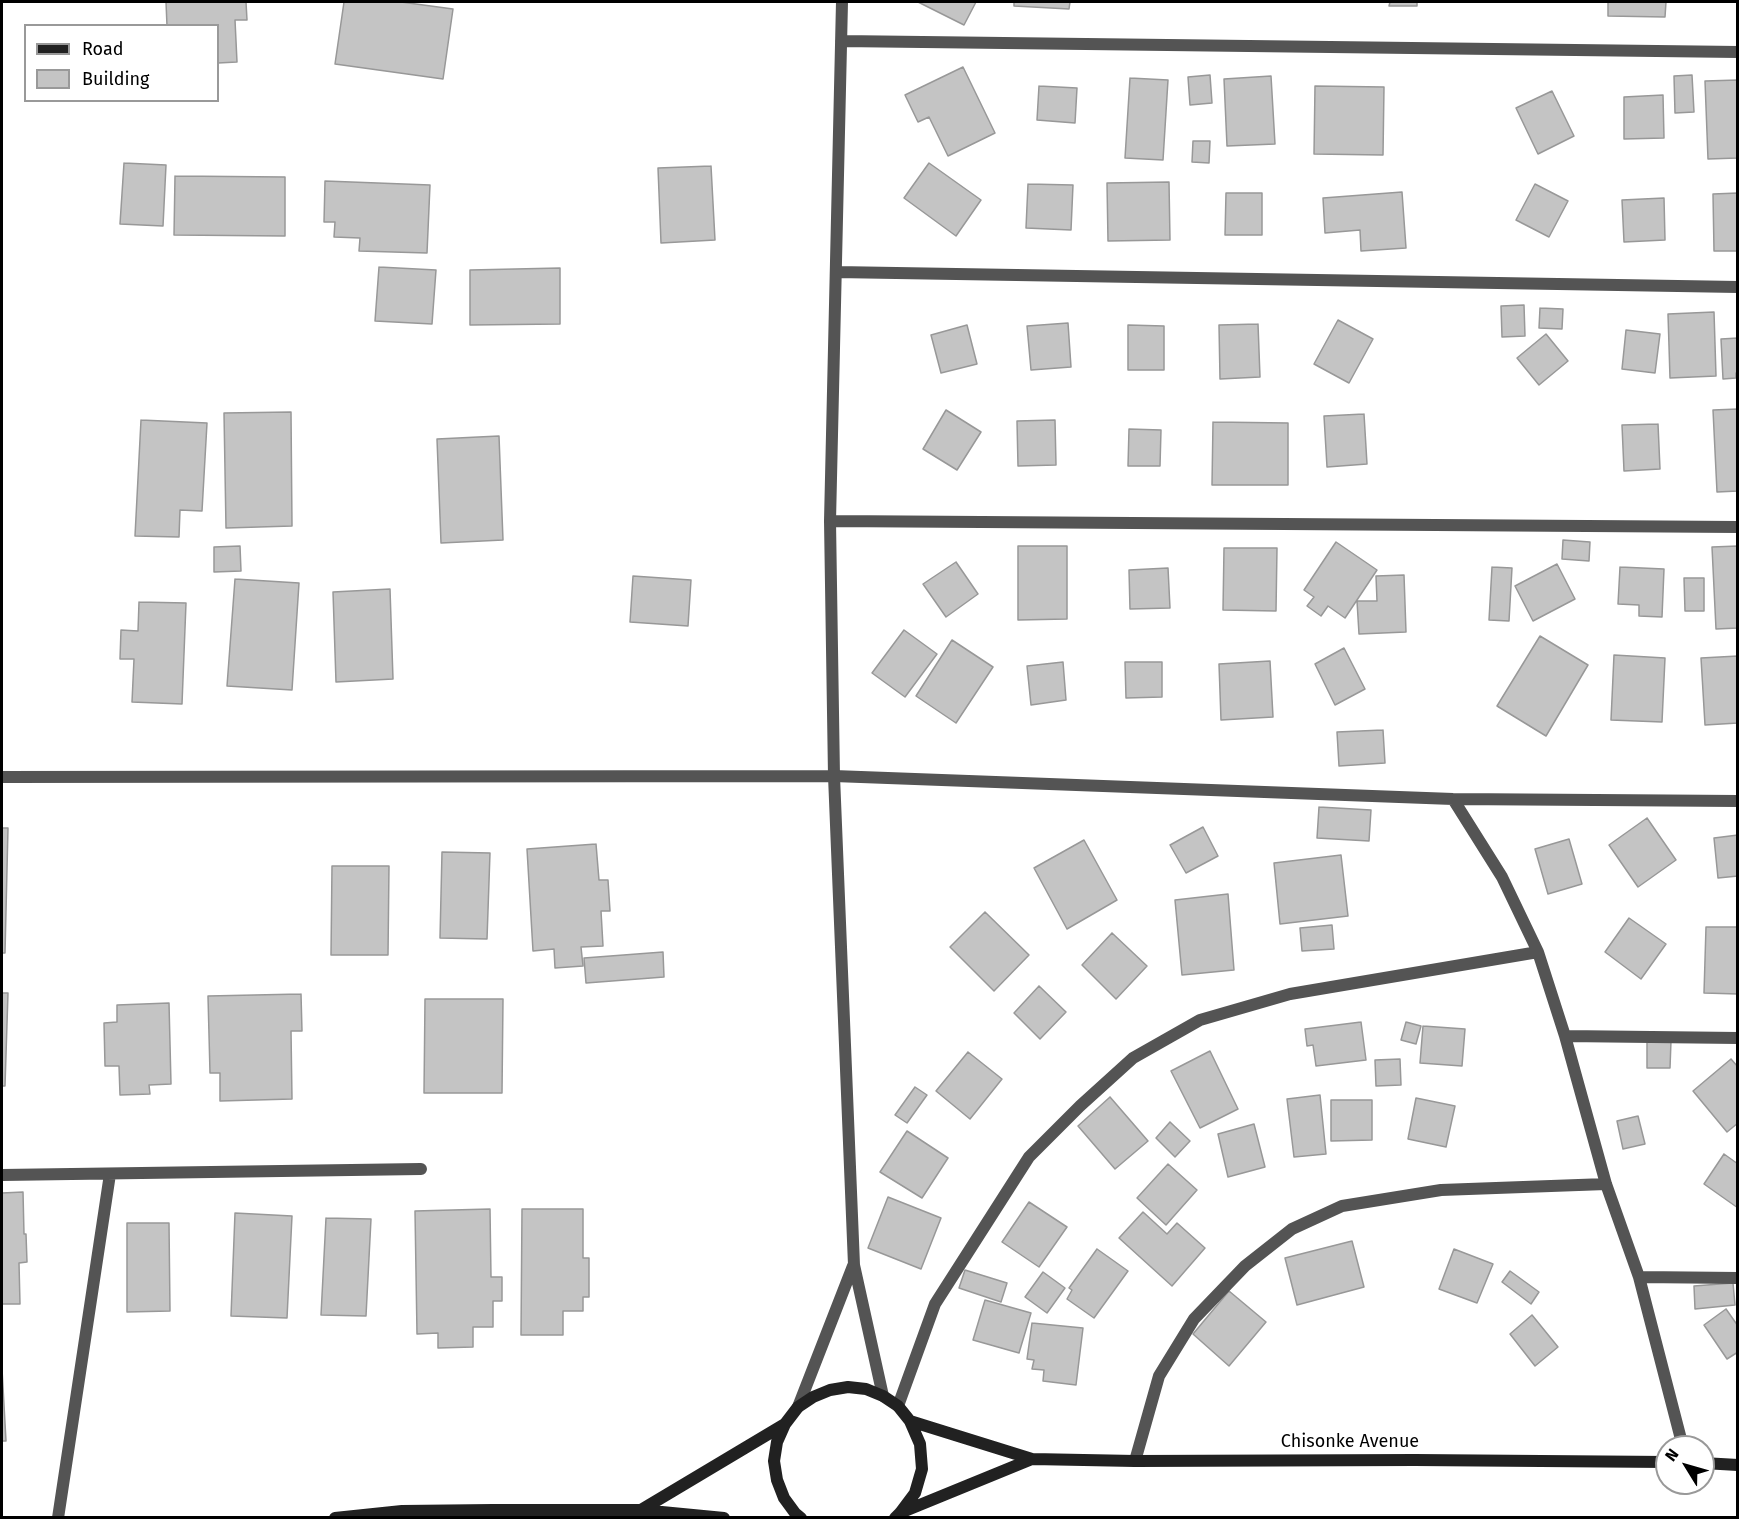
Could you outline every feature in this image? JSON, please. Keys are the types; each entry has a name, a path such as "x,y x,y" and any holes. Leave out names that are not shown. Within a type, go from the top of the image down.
{"street":[{"path":"842,2 830,520 834,776 854,1265 883,1396"},
{"path":"841,42 1737,52"},
{"path":"836,272 1737,287"},
{"path":"830,520 1737,527"},
{"path":"2,777 834,776 1453,800 1737,801"},
{"path":"1453,800 1502,877 1538,952 1565,1036 1606,1184 1639,1278 1680,1435"},
{"path":"898,1406 935,1304 1029,1157 1133,1058 1200,1020 1290,994 1538,952"},
{"path":"1565,1036 1737,1038"},
{"path":"2,1175 421,1169"},
{"path":"58,1518 110,1174"},
{"path":"1135,1461 1159,1376 1194,1319 1245,1266 1292,1229 1342,1206 1441,1190 1606,1184"},
{"path":"801,1518 784,1498 777,1480 774,1461 777,1442 785,1424 798,1407 854,1265"},
{"path":"1639,1278 1737,1278"},
{"path":"798,1407 830,1390 848,1387 866,1389 898,1406 910,1421 920,1444 922,1469 915,1493 898,1515"},
{"path":"910,1421 1032,1459"},
{"path":"640,1510 785,1424"},
{"path":"898,1515 1032,1459"},
{"name":"Chisonke Avenue","path":"1032,1459 1655,1462"},
{"path":"1715,1464 1737,1465"},
{"path":"335,1518 402,1511 640,1510 724,1518"}],"building":[{"path":"166,2 246,2 247,20 235,20 237,62 219,63 219,24 167,24"},
{"path":"344,2 401,2 453,9 443,79 335,64"},
{"path":"918,2 976,2 964,25"},
{"path":"1014,2 1070,2 1069,9 1014,6"},
{"path":"1390,2 1417,2 1417,6 1389,6"},
{"path":"1608,2 1666,2 1665,17 1608,16"},
{"path":"963,67 995,133 948,156 929,117 918,122 905,95"},
{"path":"1210,75 1212,103 1190,105 1188,77"},
{"path":"1692,75 1694,112 1675,113 1674,76"},
{"path":"1271,76 1275,144 1227,146 1224,79"},
{"path":"1130,78 1168,80 1163,160 1125,158"},
{"path":"1738,80 1738,158 1708,159 1705,81"},
{"path":"1039,86 1077,88 1075,123 1037,120"},
{"path":"1315,86 1384,87 1383,155 1314,154"},
{"path":"1552,91 1574,136 1538,154 1516,108"},
{"path":"1663,95 1664,138 1624,139 1624,97"},
{"path":"1193,141 1210,141 1209,163 1192,162"},
{"path":"124,163 166,165 163,226 120,224"},
{"path":"929,163 981,200 956,236 904,198"},
{"path":"711,166 715,240 661,243 658,168"},
{"path":"175,176 285,177 285,236 174,235"},
{"path":"325,181 430,185 427,253 359,251 360,238 334,237 335,222 324,222"},
{"path":"1169,182 1170,240 1108,241 1107,183"},
{"path":"1028,184 1073,185 1071,230 1026,228"},
{"path":"1535,184 1568,201 1549,237 1516,220"},
{"path":"1402,192 1406,248 1361,251 1360,230 1325,233 1323,198"},
{"path":"1226,193 1262,193 1262,235 1225,235"},
{"path":"1738,193 1738,251 1714,251 1713,194"},
{"path":"1664,198 1665,240 1624,242 1622,200"},
{"path":"379,267 436,270 432,324 375,321"},
{"path":"560,268 560,324 470,325 470,270"},
{"path":"1524,305 1525,336 1502,337 1501,306"},
{"path":"1540,308 1563,309 1562,329 1539,328"},
{"path":"1714,312 1716,376 1670,378 1668,314"},
{"path":"1338,320 1373,339 1349,383 1314,364"},
{"path":"1068,323 1071,367 1031,370 1027,326"},
{"path":"1258,324 1260,377 1220,379 1219,325"},
{"path":"967,325 977,364 941,373 931,335"},
{"path":"1128,325 1164,326 1164,370 1128,370"},
{"path":"1626,330 1660,334 1655,373 1622,369"},
{"path":"1546,334 1568,361 1539,385 1517,358"},
{"path":"1738,338 1738,373 1736,373 1736,378 1723,379 1721,339"},
{"path":"1738,409 1738,491 1717,492 1713,410"},
{"path":"946,410 981,432 957,470 923,449"},
{"path":"291,412 292,526 226,528 224,413"},
{"path":"1364,414 1367,464 1327,467 1324,416"},
{"path":"141,420 207,423 202,511 180,510 179,537 135,536"},
{"path":"1055,420 1056,465 1018,466 1017,421"},
{"path":"1213,422 1288,423 1288,485 1212,485"},
{"path":"1658,424 1660,469 1624,471 1622,425"},
{"path":"1129,429 1161,430 1160,466 1128,466"},
{"path":"499,436 503,540 441,543 437,439"},
{"path":"1563,540 1590,542 1589,561 1562,559"},
{"path":"1336,542 1377,570 1345,618 1328,606 1321,616 1307,606 1314,597 1304,590"},
{"path":"240,546 241,571 214,572 214,547"},
{"path":"1018,546 1067,546 1067,619 1018,620"},
{"path":"1738,546 1738,628 1716,629 1712,547"},
{"path":"1224,548 1277,548 1276,611 1223,610"},
{"path":"956,562 978,594 946,617 923,584"},
{"path":"1557,564 1575,599 1533,621 1515,586"},
{"path":"1492,567 1512,568 1509,621 1489,620"},
{"path":"1620,567 1664,569 1662,617 1639,616 1639,605 1618,604"},
{"path":"1168,568 1170,608 1130,609 1129,570"},
{"path":"1404,575 1406,632 1359,634 1357,601 1377,601 1376,576"},
{"path":"633,576 691,580 688,626 630,622"},
{"path":"1684,578 1704,578 1704,611 1685,611"},
{"path":"235,579 299,583 292,690 227,686"},
{"path":"390,589 393,679 336,682 333,592"},
{"path":"139,602 186,603 182,704 132,702 134,659 120,659 121,630 138,631"},
{"path":"904,630 937,654 905,697 872,673"},
{"path":"1540,636 1588,665 1546,736 1497,706"},
{"path":"952,640 993,667 956,723 916,696"},
{"path":"1344,648 1365,689 1335,705 1315,664"},
{"path":"1614,655 1665,658 1662,722 1611,720"},
{"path":"1738,656 1738,723 1705,725 1701,658"},
{"path":"1270,661 1273,717 1221,720 1219,664"},
{"path":"1063,662 1066,700 1031,705 1027,666"},
{"path":"1125,662 1162,662 1162,697 1126,698"},
{"path":"1383,730 1385,763 1339,766 1337,732"},
{"path":"1319,807 1371,810 1369,841 1317,838"},
{"path":"1647,818 1676,860 1638,887 1609,845"},
{"path":"1203,827 1218,856 1186,873 1170,845"},
{"path":"2,828 8,828 5,953 2,953"},
{"path":"1738,835 1738,876 1718,878 1714,838"},
{"path":"1569,839 1582,884 1548,894 1535,849"},
{"path":"1084,840 1117,900 1067,929 1034,868"},
{"path":"596,844 599,880 608,880 610,911 601,911 603,946 581,947 583,966 555,968 554,949 533,951 527,849"},
{"path":"442,852 490,853 487,939 440,938"},
{"path":"1341,855 1348,916 1280,924 1274,863"},
{"path":"332,866 389,866 388,955 331,955"},
{"path":"1228,894 1234,970 1182,975 1175,900"},
{"path":"985,912 1029,955 994,991 950,947"},
{"path":"1629,918 1666,944 1641,979 1605,952"},
{"path":"1332,925 1334,949 1302,951 1300,928"},
{"path":"1706,927 1738,927 1738,994 1704,993"},
{"path":"1112,933 1147,966 1116,999 1082,965"},
{"path":"663,952 664,977 586,983 584,958"},
{"path":"1039,986 1066,1012 1040,1039 1014,1013"},
{"path":"2,993 8,993 5,1086 2,1086"},
{"path":"301,994 302,1031 291,1031 292,1099 220,1101 220,1073 210,1073 208,996"},
{"path":"425,999 503,999 502,1093 424,1093"},
{"path":"169,1003 171,1084 149,1085 150,1094 120,1095 119,1066 105,1066 104,1023 117,1022 117,1005"},
{"path":"1361,1022 1366,1060 1316,1066 1313,1045 1307,1046 1305,1029"},
{"path":"1406,1022 1421,1026 1416,1044 1401,1040"},
{"path":"1423,1026 1465,1029 1462,1066 1420,1063"},
{"path":"1647,1041 1671,1041 1670,1068 1647,1068"},
{"path":"1210,1051 1238,1109 1200,1128 1171,1071"},
{"path":"968,1052 1002,1079 970,1119 936,1091"},
{"path":"1400,1059 1401,1085 1376,1086 1375,1060"},
{"path":"1731,1059 1738,1067 1738,1123 1727,1132 1693,1091"},
{"path":"915,1087 927,1095 907,1123 895,1115"},
{"path":"1320,1095 1326,1154 1294,1157 1287,1099"},
{"path":"1110,1097 1148,1141 1115,1169 1078,1126"},
{"path":"1416,1098 1455,1106 1446,1147 1408,1139"},
{"path":"1331,1100 1372,1100 1372,1140 1331,1141"},
{"path":"1638,1116 1645,1144 1623,1149 1617,1121"},
{"path":"1170,1122 1190,1141 1175,1157 1156,1138"},
{"path":"1254,1124 1265,1167 1228,1177 1218,1134"},
{"path":"907,1131 948,1158 922,1198 880,1172"},
{"path":"1724,1154 1738,1164 1738,1208 1704,1184"},
{"path":"1168,1164 1197,1190 1166,1225 1137,1198"},
{"path":"23,1192 27,1262 19,1263 20,1304 2,1304 2,1193"},
{"path":"888,1197 941,1218 921,1269 868,1248"},
{"path":"1029,1202 1067,1227 1039,1267 1002,1242"},
{"path":"490,1209 491,1277 502,1277 502,1301 493,1301 493,1327 473,1327 473,1347 438,1348 438,1333 417,1334 415,1211"},
{"path":"522,1209 583,1209 583,1258 589,1258 589,1297 583,1297 583,1311 563,1311 563,1335 521,1335"},
{"path":"1143,1212 1167,1234 1177,1223 1205,1248 1172,1286 1119,1238"},
{"path":"235,1213 292,1216 287,1318 231,1316"},
{"path":"326,1218 371,1219 366,1316 321,1315"},
{"path":"127,1223 169,1223 170,1311 127,1312"},
{"path":"1352,1241 1364,1287 1297,1305 1285,1258"},
{"path":"1097,1249 1128,1271 1094,1318 1067,1299 1072,1290 1069,1288"},
{"path":"1454,1249 1493,1264 1477,1303 1439,1289"},
{"path":"965,1270 1007,1283 1001,1302 959,1288"},
{"path":"1510,1271 1539,1292 1531,1304 1502,1282"},
{"path":"1043,1272 1065,1288 1047,1313 1025,1297"},
{"path":"1733,1283 1735,1305 1695,1309 1694,1286"},
{"path":"1229,1291 1266,1322 1229,1366 1193,1334"},
{"path":"985,1300 1031,1313 1019,1353 973,1340"},
{"path":"1726,1309 1738,1326 1738,1352 1727,1359 1704,1325"},
{"path":"1532,1315 1558,1347 1535,1366 1510,1334"},
{"path":"1032,1323 1083,1328 1076,1385 1043,1381 1044,1370 1032,1369 1034,1360 1027,1359"},
{"path":"2,1369 6,1441 2,1441"}]}
